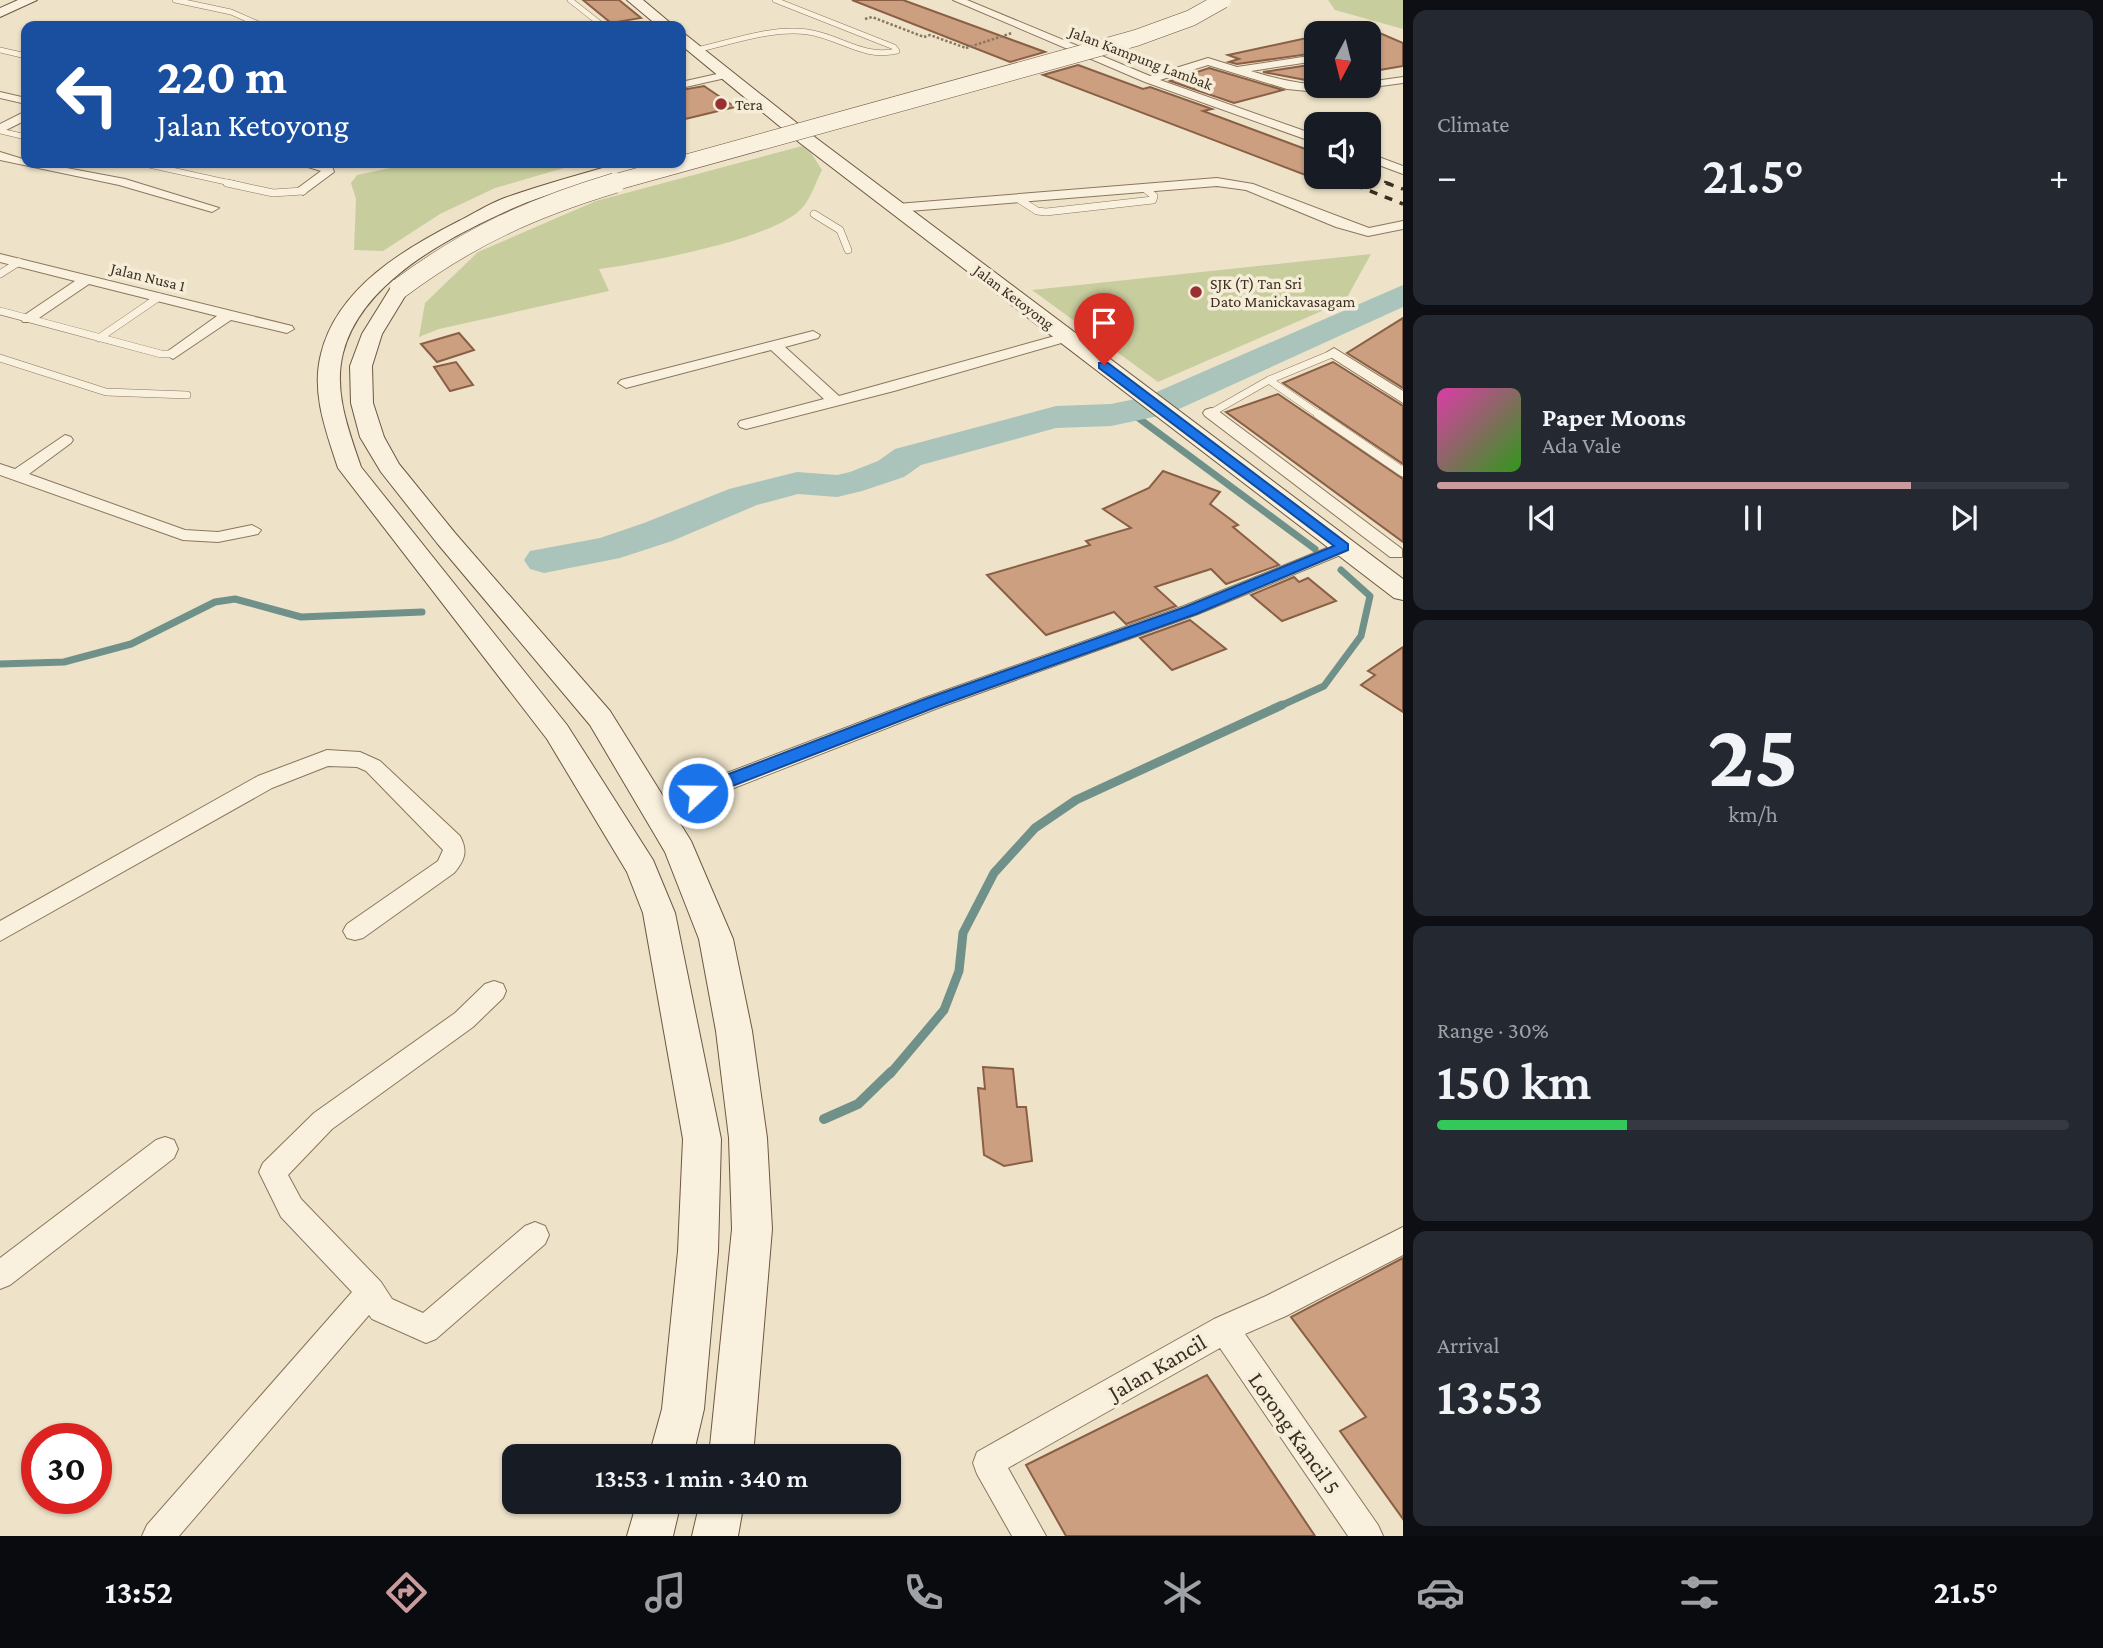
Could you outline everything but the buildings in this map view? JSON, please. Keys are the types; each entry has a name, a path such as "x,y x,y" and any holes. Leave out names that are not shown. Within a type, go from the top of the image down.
{"main road":[{"path":"0,13 30,0"},
{"path":"634,0 657,21"},
{"path":"686,150 1133,27 1197,0"},
{"path":"686,163 1136,37 1191,18 1223,0"},
{"name":"Jalan Ketoyong","path":"686,42 897,208 1403,592"},
{"path":"620,168 506,204 431,242 390,284 348,317 332,353 329,384 333,418 350,468 557,732 642,869 660,913 702,1139 698,1251 683,1409 674,1444"},
{"path":"669,168 562,198 464,242 390,284 361,366 362,403 372,437 389,467 600,718 680,850 716,939 734,1031 748,1138 752,1229 732,1444"},
{"path":"650,1536 656,1514"},
{"path":"715,1536 720,1514"}],"street":[{"name":"Jalan Kampung Lambak","path":"958,0 1149,80 1304,135"},
{"path":"1239,69 1304,60"},
{"path":"1149,80 1208,61 1272,82 1304,89"},
{"path":"686,84 726,75"},
{"path":"1381,83 1403,80"},
{"path":"0,95 21,100"},
{"path":"0,130 21,118"},
{"path":"0,156 21,162"},
{"path":"1381,162 1403,170"},
{"path":"48,168 121,182 212,208"},
{"path":"303,191 328,174 328,169 324,168"},
{"path":"897,208 1020,200 1207,182 1229,183 1269,194 1357,229 1378,232 1403,225"},
{"name":"Jalan Nusa 1","path":"0,258 287,329"},
{"path":"27,318 87,279"},
{"path":"173,354 228,315"},
{"path":"626,383 813,335"},
{"path":"746,424 1067,337"},
{"path":"774,345 835,401"},
{"path":"1334,353 1403,398"},
{"path":"1211,412 1399,552"},
{"path":"18,474 65,440"},
{"path":"0,469 183,535 218,537 252,530"},
{"path":"698,793 931,703 1191,610 1343,547"},
{"path":"1368,565 1399,552"},
{"path":"0,932 265,782 327,758 360,760 373,766 452,842 455,850 454,858 446,867 355,931"},
{"path":"494,991 464,1020 323,1121 272,1172 291,1208 371,1292 382,1309 426,1329 535,1235"},
{"path":"0,1275 165,1149"},
{"name":"Jalan Kancil","path":"1030,1536 988,1463 1224,1329 1276,1306 1403,1240"},
{"path":"158,1536 371,1292"},
{"name":"Lorong Kancil 5","path":"1224,1329 1367,1536"}],"lane":[{"path":"175,0 224,10 255,21"},
{"path":"570,0 597,21"},
{"path":"775,0 894,47 897,51 880,55 860,51 808,32 782,33"},
{"path":"696,50 803,29 820,19"},
{"path":"0,51 21,55"},
{"path":"0,130 21,136"},
{"path":"163,168 273,192 303,191"},
{"path":"814,214 840,230 848,250"},
{"path":"0,274 19,262"},
{"path":"99,338 159,297"},
{"path":"0,311 161,354 173,354"},
{"path":"1211,412 1269,380 1334,353"},
{"path":"0,358 106,392 187,395"},
{"path":"1269,380 1403,472"}],"path":[{"path":"860,24 862,20 872,17 924,37 930,35 966,48 1012,33"}],"green space":[{"path":"1328,0 1403,0 1403,29 1381,21 1335,10"},
{"path":"802,146 811,153 822,170 805,204 787,220 737,240 599,269 609,291 439,329 419,337 425,303 478,252 596,201"},
{"path":"390,168 564,168 495,188 440,214 383,251 354,250 356,199 351,183 357,175"},
{"path":"1371,254 1345,301 1158,382 1032,290"}],"waterway":[{"path":"544,560 606,549 658,532 743,497 797,483 837,486 862,480 891,469 908,457 1010,428 1056,417 1111,415 1155,406 1403,295"},
{"path":"1129,411 1135,416"},
{"path":"1133,414 1315,549"},
{"path":"1278,707 1324,686 1361,636 1370,596 1341,570"},
{"path":"0,664 64,662 131,644 215,602 235,599 301,617 422,612"},
{"path":"890,1074 944,1010 959,971 963,933 994,873 1035,828 1076,800 1282,705"},
{"path":"824,1119 858,1104 891,1072"}],"railway":[{"path":"1381,180 1391,184"},
{"path":"1386,183 1403,189"},
{"path":"1365,189 1403,204"}],"place":[{"name":"Tera","path":"721,104"},
{"name":"SJK (T) Tan Sri Dato Manickavasagam","path":"1196,292"}],"route":[{"path":"698,793 931,703 1191,610 1343,547 1104,365"}]}
